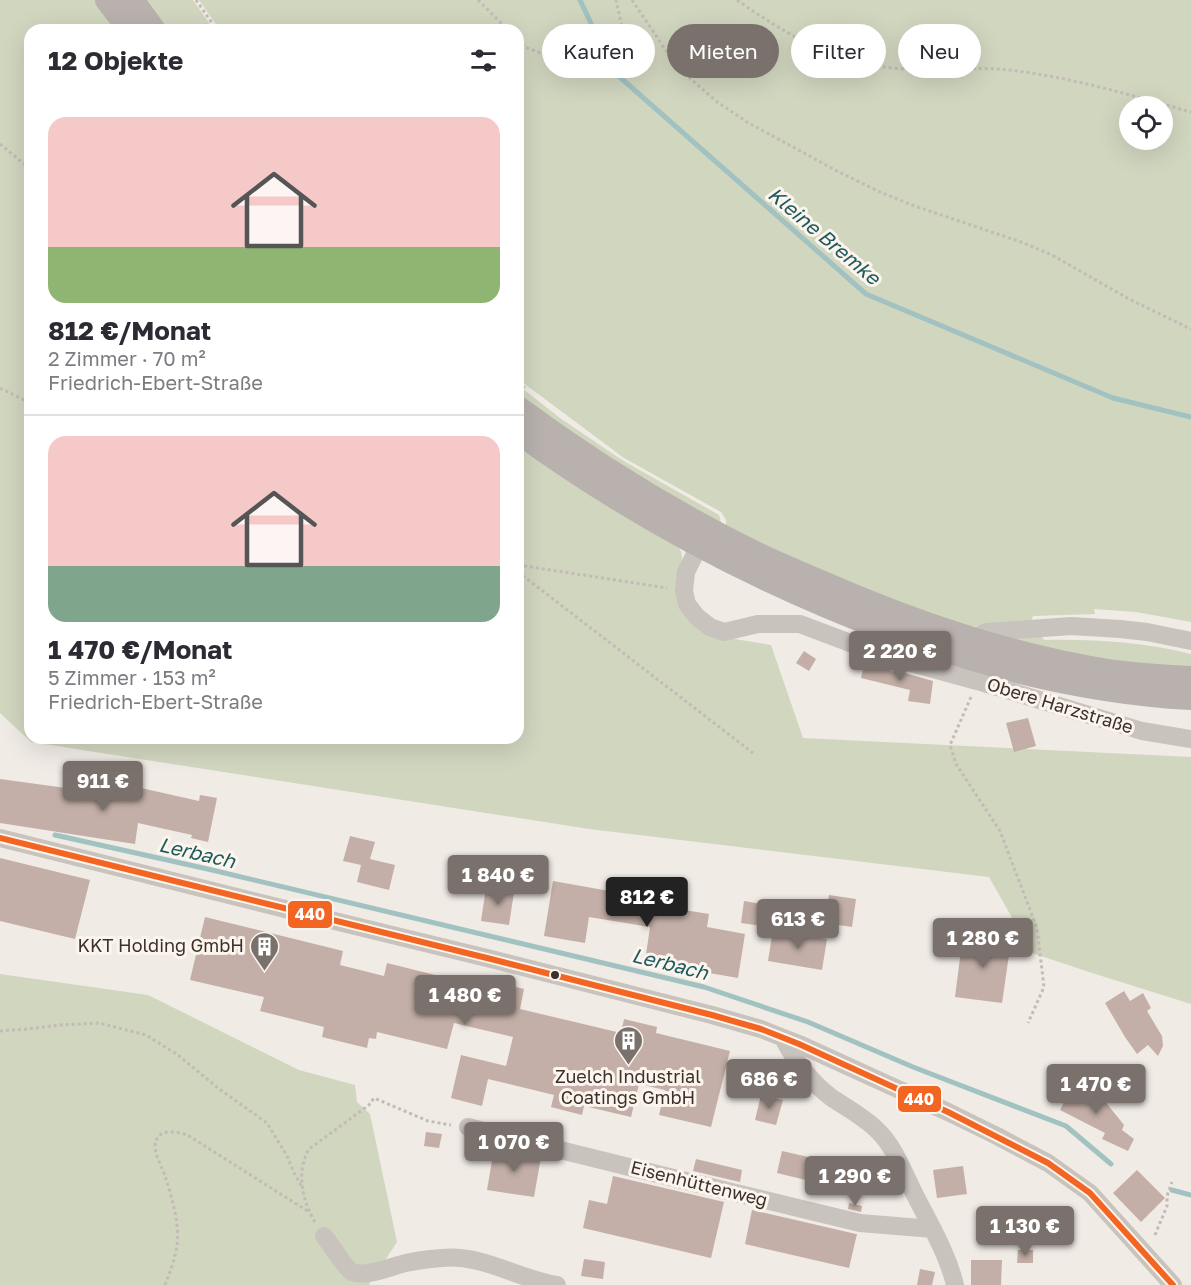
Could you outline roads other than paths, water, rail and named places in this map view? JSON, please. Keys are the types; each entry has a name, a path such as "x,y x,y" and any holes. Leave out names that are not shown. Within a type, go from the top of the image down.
{"main road":[{"path":"107,0 125,24"},
{"path":"132,0 150,24"},
{"path":"524,412 609,471 658,501 746,548 863,600 972,639 1060,662 1114,672 1191,678"},
{"path":"524,436 601,489 699,546 777,585 857,619 966,658 1058,681 1140,695 1191,698"}],"street":[{"name":"Obere Harzstraße","path":"699,546 686,572 684,591 687,604 697,617 710,627 724,632 758,624 800,624 882,655 1142,731 1191,739"},
{"path":"972,639 987,632 1071,626 1120,628 1191,641"},
{"path":"0,838 543,972 761,1029 948,1112 1048,1163 1090,1193 1173,1285"},
{"path":"783,1038 805,1073 830,1096 872,1125 882,1135 894,1153 933,1229 955,1285"},
{"name":"Eisenhüttenweg","path":"468,1127 860,1223 933,1229"},
{"path":"324,1236 350,1271 357,1273 377,1271 415,1261 454,1257 490,1264 557,1285"}],"waterway":[{"name":"Kleine Bremke","path":"580,0 614,72 866,294 1113,398 1191,417"},
{"name":"Lerbach","path":"55,835 704,987 808,1022 913,1067 1066,1126 1111,1164"},
{"name":"Lerbach","path":"1172,1190 1191,1195"}],"place":[{"name":"KKT Holding GmbH","path":"265,972"},
{"name":"Zuelch Industrial Coatings GmbH","path":"628,1066"}]}
